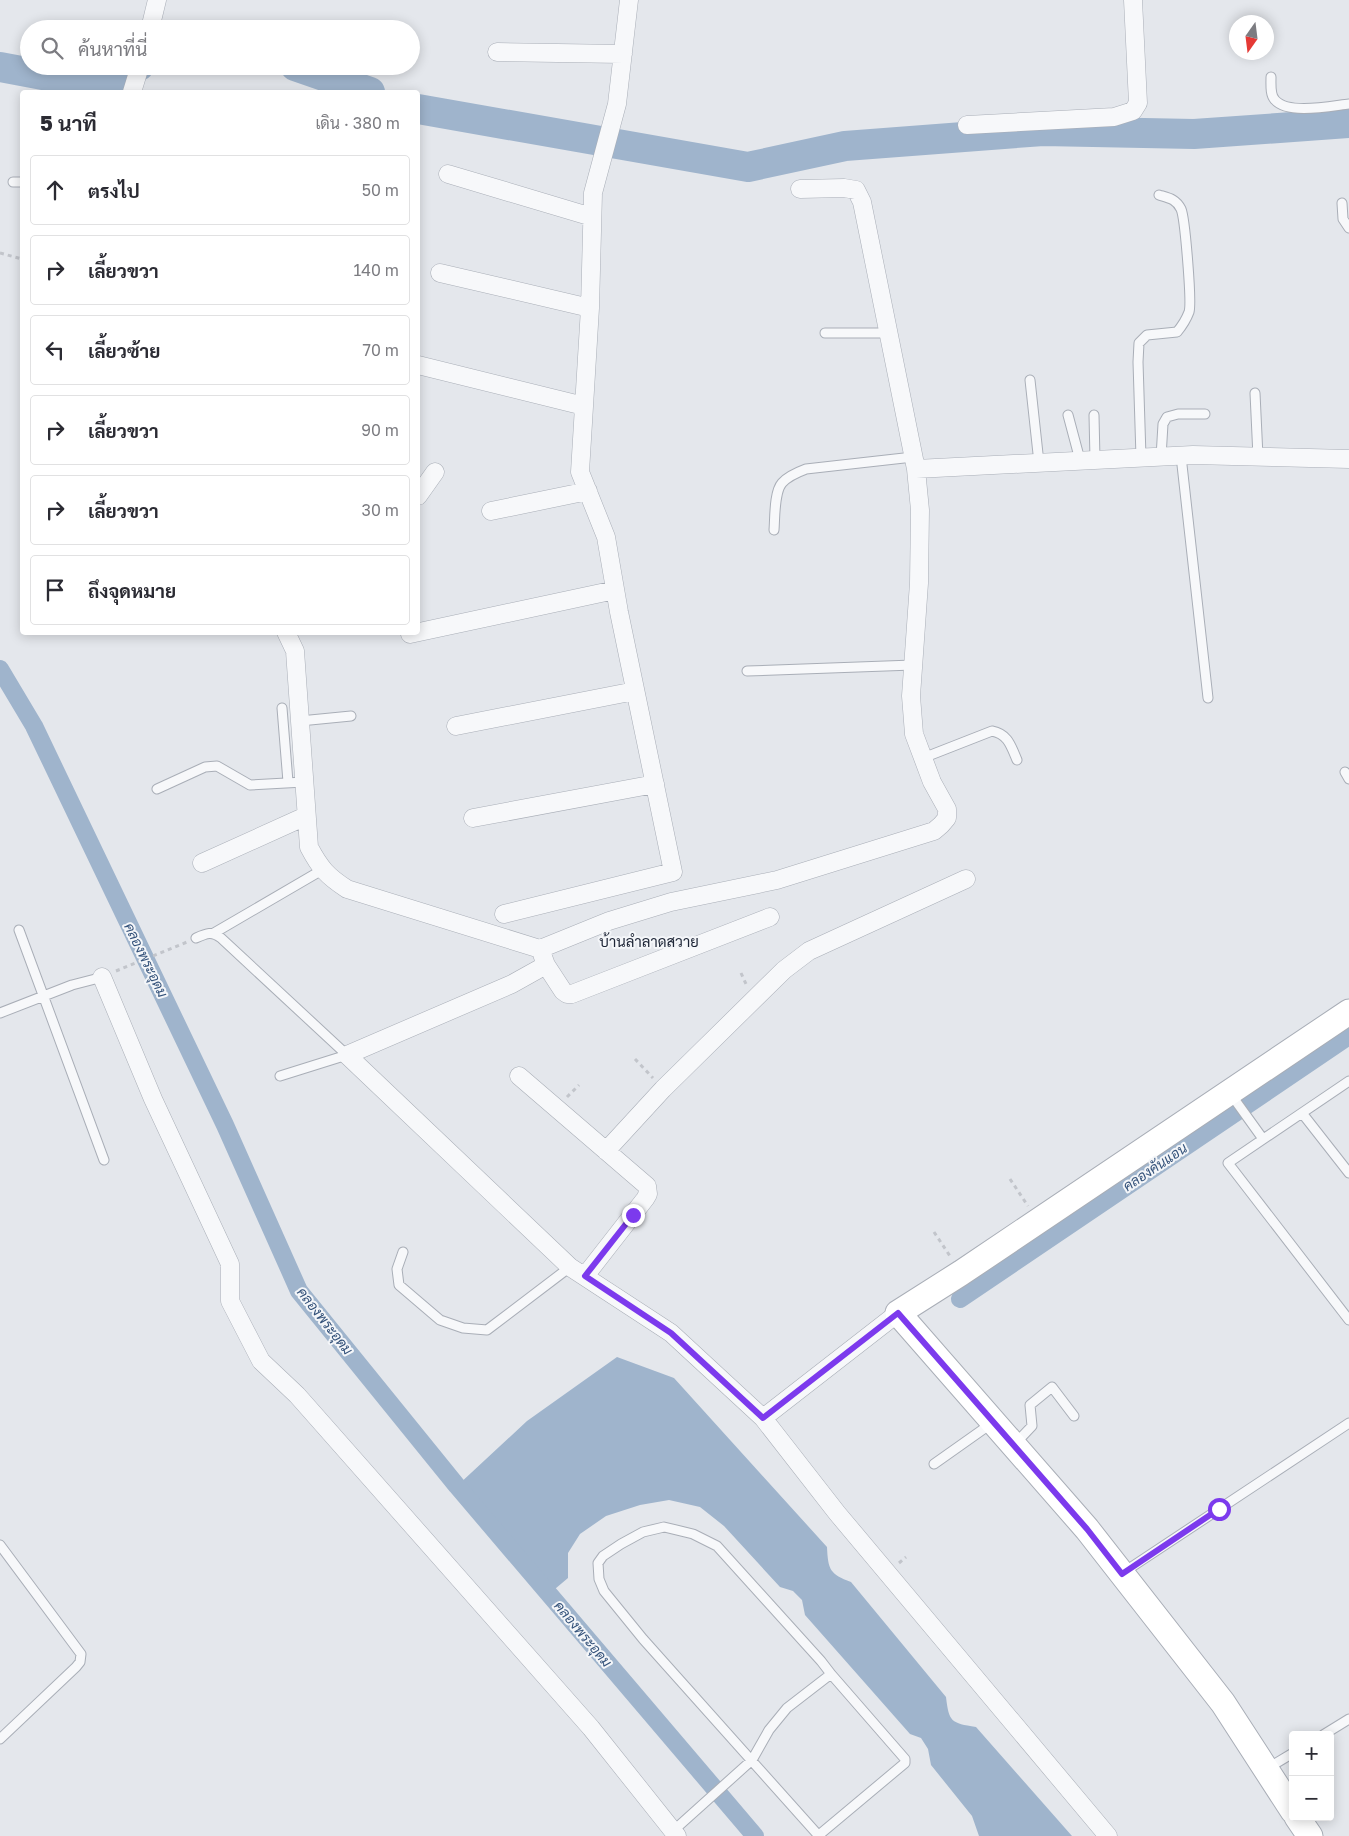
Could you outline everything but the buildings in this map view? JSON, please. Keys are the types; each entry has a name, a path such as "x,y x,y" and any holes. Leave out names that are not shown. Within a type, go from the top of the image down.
{"street":[{"path":"504,914 673,872 635,691 606,537 580,472 590,308 593,193 617,104 629,0"},
{"path":"966,125 1114,117 1133,111 1138,103 1133,0"},
{"path":"151,20 153,1"},
{"path":"497,52 623,54"},
{"path":"133,90 137,75"},
{"path":"448,174 592,216"},
{"path":"800,189 844,188 856,190 862,202 914,463 920,510 918,616 911,696 914,734 932,782 947,809 947,818 934,830 777,880 671,902 609,921 543,957 512,984 347,1055 578,1272 671,1333 763,1418 836,1512 1108,1836"},
{"path":"440,272 590,308"},
{"path":"420,365 584,406"},
{"path":"914,463 1039,463 1181,456 1349,459"},
{"path":"420,493 435,472"},
{"path":"491,510 588,491"},
{"path":"420,632 615,590"},
{"path":"290,635 295,651 300,721 296,782 306,816 309,847 322,870 348,889 543,957 567,994 572,994 770,917"},
{"path":"456,726 635,691"},
{"path":"473,818 655,784"},
{"path":"202,863 306,816"},
{"path":"606,1151 663,1089 784,970 810,952 966,879"},
{"path":"104,976 153,1099 230,1264 230,1301 261,1361 297,1395 590,1728 675,1833"},
{"path":"763,1418 898,1313 961,1273 1349,1012"},
{"path":"519,1076 647,1186 648,1194 578,1272"},
{"path":"898,1313 1087,1529 1224,1703 1289,1805"},
{"path":"1300,1821 1310,1836"}],"lane":[{"path":"1271,77 1272,93 1276,101 1286,106 1298,109 1349,104"},
{"path":"1141,457 1139,344 1147,335 1176,332 1183,324 1189,311 1188,265 1181,210 1173,199 1159,195"},
{"path":"1342,203 1343,219 1349,228"},
{"path":"825,333 888,332"},
{"path":"1030,380 1039,463"},
{"path":"1255,393 1258,457"},
{"path":"1161,457 1163,424 1166,417 1178,414 1205,414"},
{"path":"1068,415 1087,460"},
{"path":"1087,460 1094,415"},
{"path":"1181,456 1208,698"},
{"path":"774,530 777,495 781,484 792,474 806,469 914,463"},
{"path":"747,671 913,665"},
{"path":"158,789 205,767 217,766 250,784 296,782 282,708"},
{"path":"300,721 351,716"},
{"path":"923,758 992,731 1000,732 1008,739 1017,760"},
{"path":"196,938 207,933 214,933 322,870"},
{"path":"19,930 104,1160"},
{"path":"214,933 347,1055"},
{"path":"0,1013 72,985 104,976"},
{"path":"280,1076 347,1055"},
{"path":"1349,1081 1228,1163 1349,1320"},
{"path":"1230,1093 1263,1138"},
{"path":"1302,1113 1349,1173"},
{"path":"403,1252 397,1269 399,1284 440,1320 463,1328 487,1330 578,1272"},
{"path":"1014,1445 1032,1426 1030,1405 1052,1387 1074,1416"},
{"path":"934,1464 994,1422"},
{"path":"1122,1574 1349,1423"},
{"path":"664,1527 694,1534 717,1546 831,1674 905,1759 905,1763 819,1836 643,1640 604,1591 599,1579 598,1563 603,1556 643,1532 664,1527"},
{"path":"0,1545 81,1654 80,1662 76,1667 0,1739"},
{"path":"675,1833 687,1818 752,1760 769,1730 787,1708 831,1674"},
{"path":"1330,1731 1349,1719"},
{"path":"1266,1769 1289,1755"}],"path":[{"path":"0,253 20,258"},
{"path":"104,976 196,938"},
{"path":"636,1059 663,1089"},
{"path":"1010,1179 1038,1221"},
{"path":"934,1232 961,1273"}],"water":[{"path":"617,1357 674,1378 827,1547 831,1570 851,1582 946,1697 948,1712 953,1720 976,1727 1072,1836 979,1836 972,1816 931,1765 928,1749 921,1738 910,1734 805,1615 802,1600 793,1591 780,1587 724,1526 700,1507 669,1500 640,1505 606,1516 580,1534 568,1553 568,1578 549,1594 457,1486 527,1421"}],"waterway":[{"path":"0,67 20,71"},
{"path":"43,75 101,86 122,75"},
{"path":"321,75 364,90"},
{"path":"420,109 748,167 845,146 1043,131 1194,134 1349,123"},
{"name":"คลองพระอุดม","path":"0,669 34,726 225,1125 299,1291 457,1486 755,1836"},
{"name":"คลองคันแอน","path":"960,1299 1349,1036"}],"district":[{"name":"บ้านลำลาดสวาย","path":"649,942"}],"route":[{"path":"633,1215 585,1276 671,1333 763,1418 898,1313 957,1378 1087,1529 1122,1574 1219,1509"}]}
